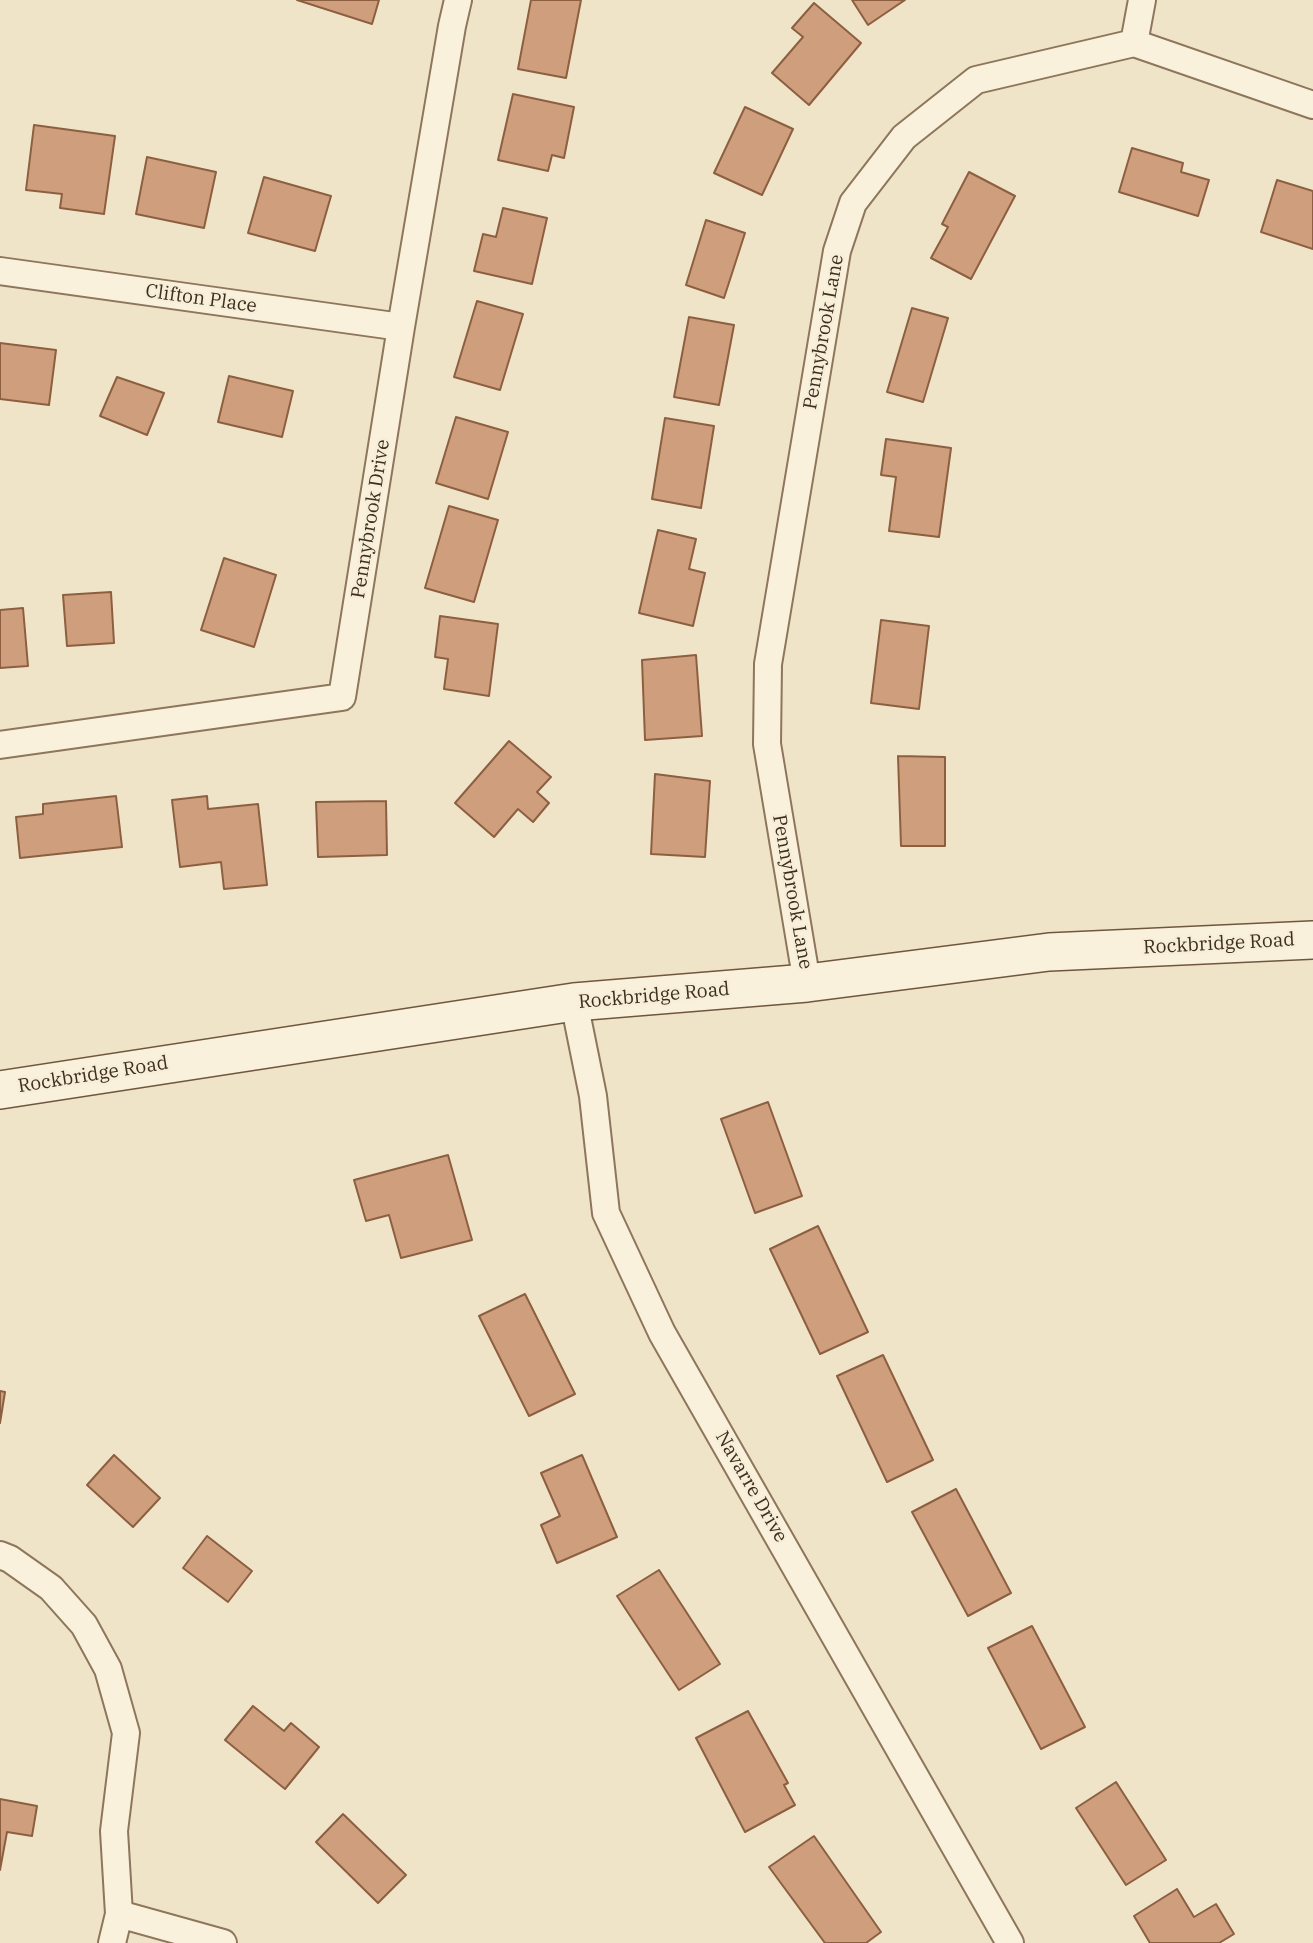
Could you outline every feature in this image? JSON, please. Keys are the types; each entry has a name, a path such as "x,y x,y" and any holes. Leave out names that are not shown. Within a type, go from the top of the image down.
{"main road":[{"name":"Rockbridge Road","path":"0,1090 574,1002 807,983 1049,952 1313,940"}],"street":[{"name":"Pennybrook Drive","path":"0,745 342,697 401,327 458,0"},
{"path":"1142,0 1134,43 1313,105"},
{"name":"Pennybrook Lane","path":"807,983 767,744 768,664 837,251 853,203 904,136 976,80 1134,43"},
{"name":"Clifton Place","path":"0,271 401,327"},
{"name":"Navarre Drive","path":"574,1002 593,1096 606,1213 663,1333 1010,1943"},
{"path":"0,1555 51,1588 84,1625 108,1669 125,1732 114,1831 119,1914 112,1943"},
{"path":"119,1914 223,1943"}],"building":[{"path":"297,0 379,0 372,24"},
{"path":"531,0 581,0 566,78 518,69"},
{"path":"852,0 905,0 868,25"},
{"path":"814,3 861,43 809,105 772,73 803,37 792,28"},
{"path":"513,94 574,107 564,158 552,155 548,171 498,160"},
{"path":"745,107 793,129 762,195 714,173"},
{"path":"34,125 115,136 104,214 60,208 62,194 26,190"},
{"path":"1132,148 1183,163 1181,172 1209,180 1198,216 1119,192"},
{"path":"147,157 216,172 204,228 136,214"},
{"path":"969,172 1015,196 971,279 931,258 948,227 942,224"},
{"path":"264,177 331,196 315,251 248,233"},
{"path":"1277,180 1313,191 1313,249 1261,232"},
{"path":"503,208 547,218 532,284 474,271 483,234 496,237"},
{"path":"706,220 745,233 724,298 686,285"},
{"path":"477,301 523,314 500,390 454,377"},
{"path":"912,308 948,318 923,402 887,392"},
{"path":"689,317 734,325 719,405 674,397"},
{"path":"0,343 56,350 49,405 0,399"},
{"path":"229,376 293,391 282,437 218,422"},
{"path":"117,377 164,393 147,435 100,416"},
{"path":"456,417 508,432 488,499 436,483"},
{"path":"665,418 714,426 701,508 652,499"},
{"path":"886,439 951,448 939,537 889,531 896,477 881,475"},
{"path":"449,506 498,520 474,602 425,588"},
{"path":"658,530 696,539 689,569 705,573 693,626 639,613"},
{"path":"224,558 276,575 254,647 201,630"},
{"path":"111,592 114,643 67,646 63,595"},
{"path":"23,608 28,666 0,668 0,610"},
{"path":"440,616 498,624 489,696 444,689 448,659 435,657"},
{"path":"881,620 929,626 919,709 871,703"},
{"path":"696,655 702,736 645,740 642,660"},
{"path":"509,741 551,777 537,792 549,803 533,822 518,809 494,837 455,803"},
{"path":"898,756 945,757 945,846 901,846"},
{"path":"655,774 710,781 705,857 651,854"},
{"path":"116,796 122,847 20,858 16,817 43,814 43,804"},
{"path":"207,796 208,809 258,804 267,885 224,889 221,862 180,867 172,800"},
{"path":"386,801 387,855 318,857 316,802"},
{"path":"768,1102 802,1196 755,1213 721,1119"},
{"path":"448,1155 472,1240 401,1258 389,1215 366,1221 354,1180"},
{"path":"818,1226 868,1332 820,1354 770,1249"},
{"path":"525,1294 575,1394 529,1416 479,1316"},
{"path":"883,1355 933,1460 887,1482 837,1376"},
{"path":"0,1391 5,1392 0,1423"},
{"path":"114,1455 160,1498 133,1527 87,1485"},
{"path":"582,1455 617,1537 557,1563 541,1525 560,1516 541,1473"},
{"path":"956,1489 1011,1593 968,1616 912,1512"},
{"path":"207,1536 252,1571 228,1602 183,1568"},
{"path":"659,1570 720,1664 679,1690 617,1596"},
{"path":"1032,1626 1085,1727 1041,1749 988,1648"},
{"path":"253,1706 284,1731 291,1723 319,1747 285,1789 225,1740"},
{"path":"748,1711 788,1783 784,1785 795,1805 745,1832 696,1738"},
{"path":"1116,1782 1166,1860 1126,1885 1076,1808"},
{"path":"0,1799 37,1806 32,1836 7,1832 0,1870"},
{"path":"343,1814 406,1875 378,1903 316,1842"},
{"path":"814,1836 881,1932 866,1943 825,1943 769,1867"},
{"path":"1177,1889 1194,1917 1216,1904 1234,1934 1219,1943 1150,1943 1134,1916"}]}
